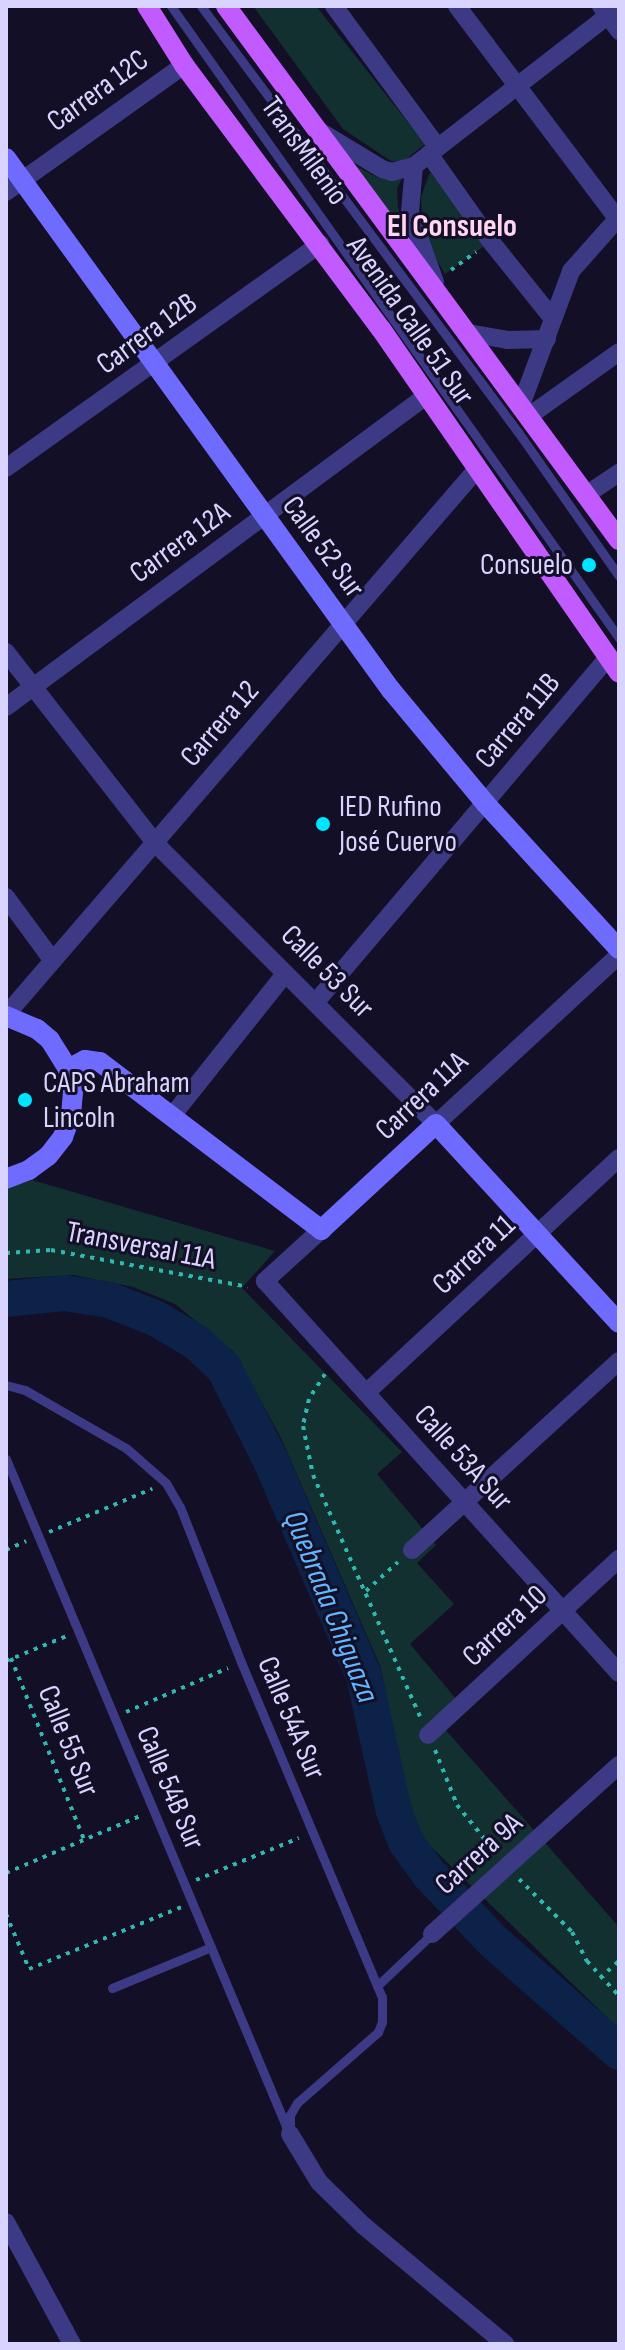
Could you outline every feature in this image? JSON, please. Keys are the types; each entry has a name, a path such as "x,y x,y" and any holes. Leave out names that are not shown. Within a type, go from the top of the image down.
{"main road":[{"name":"Avenida Calle 51 Sur","path":"147,6 184,65 320,244 613,665"},
{"name":"Avenida Calle 51 Sur","path":"226,6 438,289 619,540"}],"street":[{"path":"334,6 433,150 492,243 553,319"},
{"path":"457,6 618,218 571,271 525,411"},
{"path":"317,130 382,169 392,172 414,166 517,87 609,9 619,31"},
{"name":"Carrera 12C","path":"14,186 184,65"},
{"name":"Calle 52 Sur","path":"6,158 14,186 154,363 391,690 485,803 619,952"},
{"path":"414,166 410,212 438,289"},
{"name":"Carrera 12B","path":"6,468 320,244"},
{"path":"468,333 507,340 547,339"},
{"path":"525,411 619,352"},
{"name":"Carrera 12A","path":"6,707 426,396"},
{"name":"Carrera 12","path":"6,1016 477,469"},
{"path":"586,495 619,473"},
{"name":"Calle 53 Sur","path":"6,652 31,688 155,843 436,1124 619,1323"},
{"name":"Carrera 11B","path":"315,1003 485,803 613,665"},
{"path":"6,897 53,961"},
{"name":"Carrera 11A","path":"265,1281 619,952"},
{"path":"172,1116 285,974"},
{"path":"6,1016 37,1029 50,1040 68,1069 73,1092 71,1115 63,1137 48,1156 29,1170 6,1179"},
{"path":"68,1069 85,1060 96,1060 321,1230"},
{"name":"Carrera 11","path":"366,1393 619,1158"},
{"name":"Calle 53A Sur","path":"265,1281 619,1673"},
{"path":"412,1550 619,1361"},
{"name":"Carrera 10","path":"428,1735 619,1559"},
{"name":"Carrera 9A","path":"436,1930 619,1765"},
{"path":"290,2134 319,2182 364,2226 505,2344"},
{"path":"6,2222 72,2344"}],"lane":[{"name":"TransMilenio","path":"171,6 619,638"},
{"name":"TransMilenio","path":"201,6 509,420 619,576"},
{"name":"Calle 54A Sur","path":"6,1385 25,1390 126,1448 166,1483 180,1507 241,1662 382,1997 382,2022 364,2048 297,2103 290,2115 290,2134"},
{"name":"Calle 54B Sur","path":"6,1459 290,2134"},
{"name":"Carrera 9A","path":"377,1986 436,1930"},
{"path":"112,1988 211,1947"}],"path":[{"path":"438,289 492,243"},
{"name":"Transversal 11A","path":"6,1253 51,1250 242,1288 265,1281"},
{"path":"335,1359 309,1399 303,1426 313,1475 457,1805 506,1867 572,1932 600,1978 619,1996"},
{"path":"6,1550 166,1483"},
{"path":"366,1591 412,1550"},
{"path":"9,1660 78,1631"},
{"name":"Calle 55 Sur","path":"9,1660 84,1840"},
{"path":"114,1717 241,1662"},
{"path":"6,1873 154,1810"},
{"path":"185,1884 313,1833"},
{"path":"6,1914 29,1969 193,1903"},
{"path":"600,1978 619,1961"}],"green space":[{"path":"253,6 316,6 425,144 403,162 391,161 343,129"},
{"path":"353,164 378,178 402,178 397,189 404,232"},
{"path":"430,172 487,244 445,274 433,253 422,218 421,197"},
{"path":"32,1180 275,1251 242,1288 402,1452 377,1474 436,1545 417,1563 454,1604 410,1644 457,1700 437,1720 619,1927 619,2029 426,1842 407,1803 381,1668 281,1438 234,1352 175,1304 133,1287 73,1275 6,1279 6,1188"}],"waterway":[{"name":"Quebrada Chiguaza","path":"6,1299 64,1293 109,1300 155,1318 196,1342 224,1368 271,1461 364,1676 394,1811 406,1842 429,1874 494,1942 619,2052"}],"place":[{"name":"Consuelo","path":"589,565"},
{"name":"IED Rufino José Cuervo","path":"323,824"},
{"name":"CAPS Abraham Lincoln","path":"25,1100"}],"district":[{"name":"El Consuelo","path":"452,227"}]}
